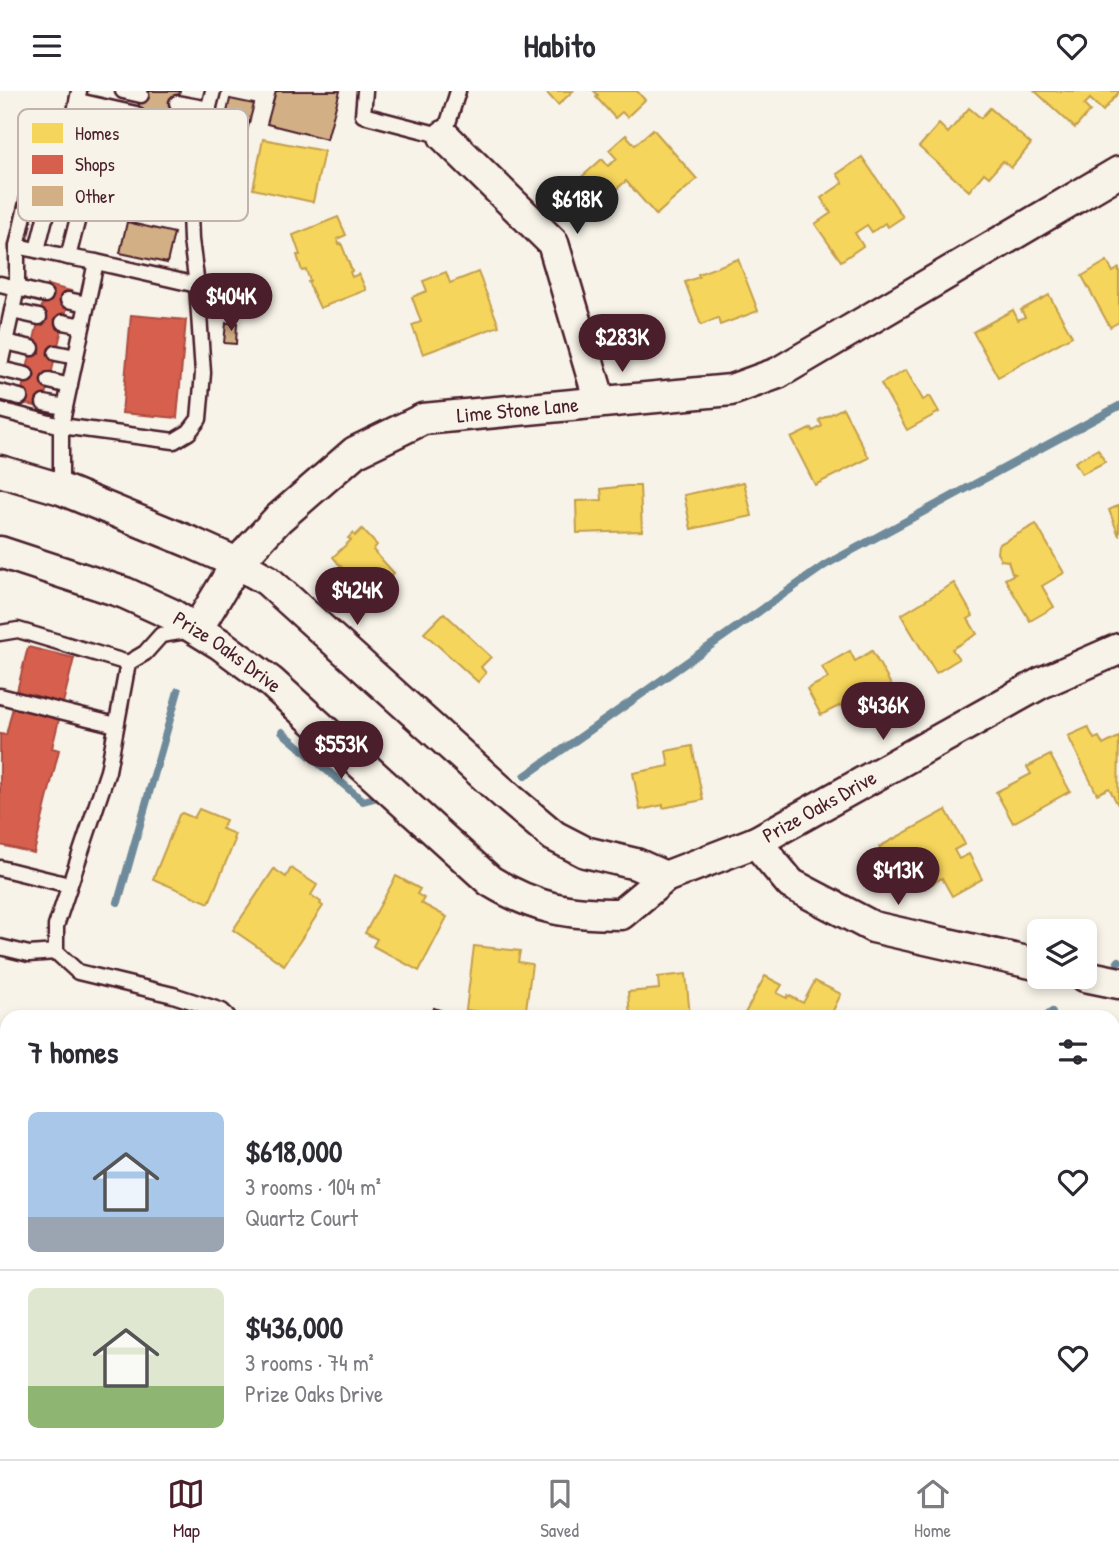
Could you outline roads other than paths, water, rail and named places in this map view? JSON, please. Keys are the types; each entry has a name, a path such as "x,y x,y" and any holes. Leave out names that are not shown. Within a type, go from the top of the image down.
{"street":[{"path":"444,137 553,243 600,402"},
{"name":"Lime Stone Lane","path":"197,629 237,563 278,519 355,452 423,419 731,390 778,373 1119,172"},
{"path":"0,471 61,489 237,563 267,580 554,836 585,852 636,864 665,877"},
{"name":"Prize Oaks Drive","path":"0,552 125,593 197,629 271,682 489,881 539,906 578,914 621,915 665,877 755,842 1041,683 1119,649"},
{"path":"755,842 791,884 873,927 1027,962"},
{"path":"1097,978 1119,983"}],"lane":[{"path":"123,91 141,95"},
{"path":"209,109 213,91"},
{"path":"365,91 363,115 444,137 458,91"},
{"path":"78,96 120,109"},
{"path":"177,103 204,109"},
{"path":"24,221 18,246 17,288 0,367 26,375"},
{"path":"37,250 44,221"},
{"path":"68,257 77,221"},
{"path":"0,410 61,426 174,440 190,432 199,419 202,373 190,221"},
{"path":"18,246 197,285"},
{"path":"61,489 61,426 96,262"},
{"path":"0,284 45,295"},
{"path":"68,300 87,304"},
{"path":"12,311 39,317"},
{"path":"63,322 82,327"},
{"path":"5,342 32,348"},
{"path":"56,353 76,357"},
{"path":"49,381 70,386"},
{"path":"0,392 20,397"},
{"path":"44,403 65,407"},
{"path":"0,633 18,630 128,663 145,653 161,635 197,629"},
{"path":"56,952 56,926 108,771 128,663"},
{"path":"0,696 116,725"},
{"path":"0,867 69,885"},
{"path":"0,947 29,954 56,952 78,972 173,995 219,1010"}],"waterway":[{"path":"525,776 825,565 1119,406"},
{"path":"118,902 178,691"},
{"path":"282,732 363,801 378,797"}]}
